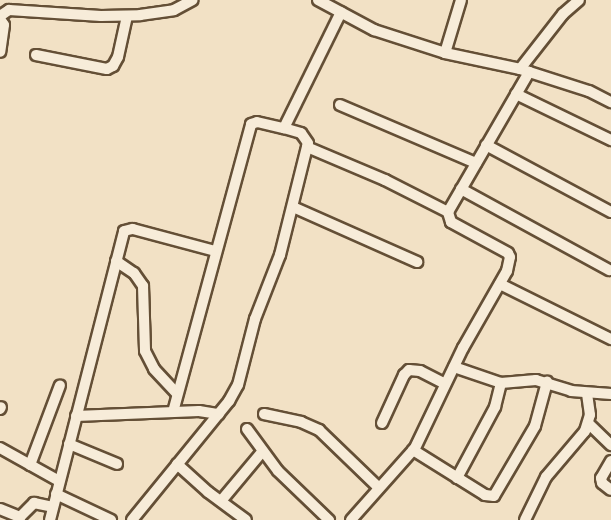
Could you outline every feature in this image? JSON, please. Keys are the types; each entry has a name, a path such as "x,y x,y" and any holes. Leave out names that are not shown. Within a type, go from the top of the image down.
{"street":[{"path":"0,52 4,25 0,18 9,10 127,16 174,10 193,0"},
{"path":"318,0 374,30 445,53 525,70 589,91 611,102"},
{"path":"445,53 461,0"},
{"path":"448,212 516,94 525,70 563,14 579,0"},
{"path":"284,128 341,12"},
{"path":"36,55 107,69 113,66 118,57 127,16"},
{"path":"516,94 611,140"},
{"path":"340,105 476,163"},
{"path":"132,520 219,414 238,385 250,334 280,255 307,147 305,136 257,122 251,124 173,412"},
{"path":"486,145 611,212"},
{"path":"307,147 385,180 448,212 452,222 508,253 509,263 500,284 445,384 413,450 351,520"},
{"path":"460,189 609,270"},
{"path":"292,207 417,262"},
{"path":"50,520 122,235 129,228 215,251"},
{"path":"116,261 134,273 144,286 145,351 154,369 177,394"},
{"path":"500,284 611,339"},
{"path":"454,367 501,383 529,380 547,382 572,391 611,394"},
{"path":"382,423 404,375 409,370 420,371 445,384"},
{"path":"413,450 485,495 494,496 498,493 535,426 547,382"},
{"path":"456,478 495,407 501,383"},
{"path":"30,465 60,385"},
{"path":"525,520 546,477 576,442 588,423 587,393"},
{"path":"76,416 173,412 219,414"},
{"path":"264,414 301,422 319,430 379,488"},
{"path":"588,423 611,445"},
{"path":"247,429 262,452 317,516 329,520"},
{"path":"69,444 117,464"},
{"path":"0,448 59,481"},
{"path":"221,501 262,452"},
{"path":"611,461 601,478 611,490"},
{"path":"177,464 246,520"},
{"path":"56,494 111,520"},
{"path":"0,509 20,517 34,503 53,507"}]}
